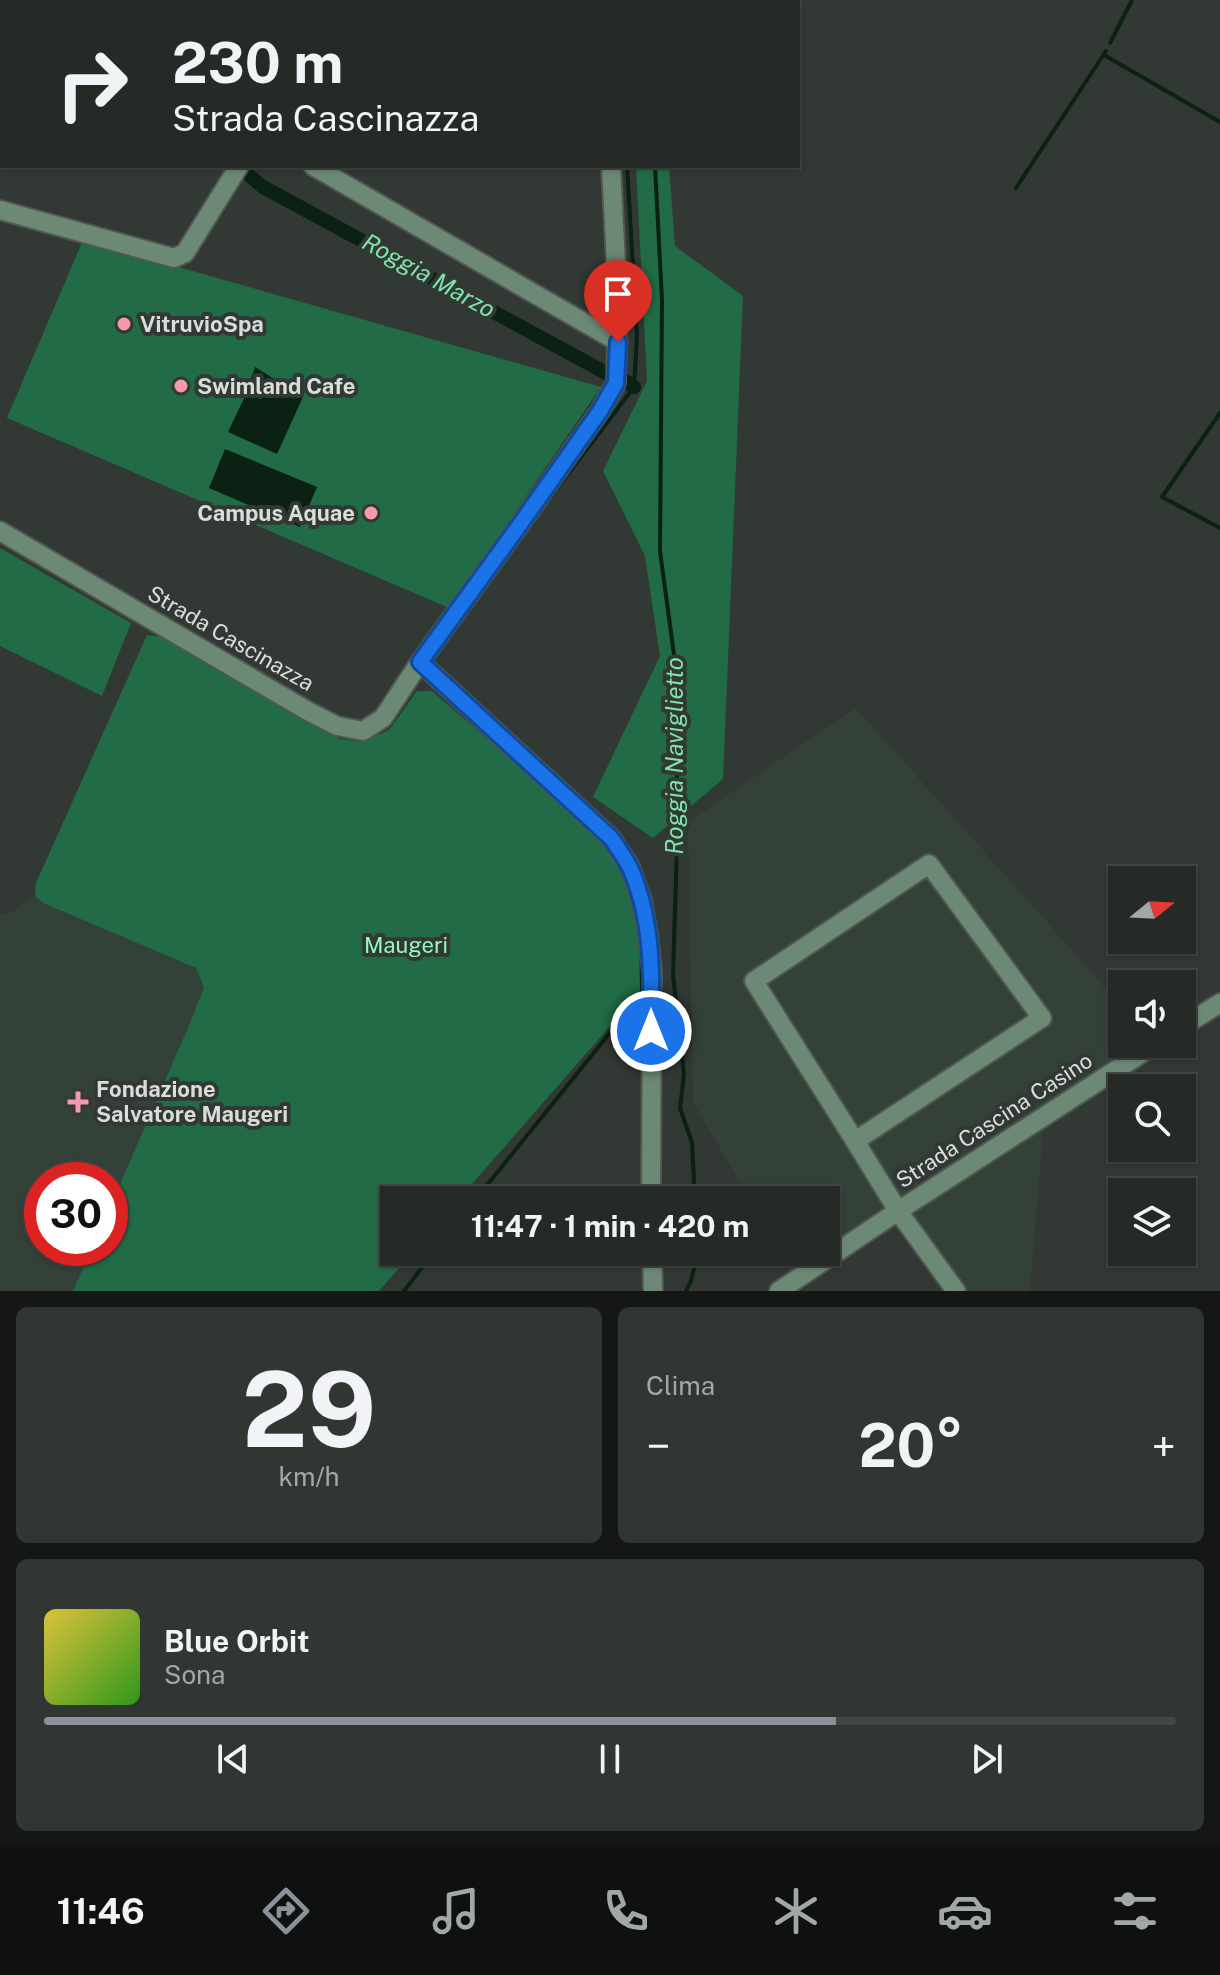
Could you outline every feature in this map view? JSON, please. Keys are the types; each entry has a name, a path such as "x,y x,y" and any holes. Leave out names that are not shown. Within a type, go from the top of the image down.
{"street":[{"path":"0,210 174,258 185,253 238,168"},
{"path":"316,168 618,342"},
{"name":"Strada Cascinazza","path":"0,531 306,710 337,726 363,731 383,718 600,411 616,383 618,303 611,168"},
{"path":"420,662 611,838 630,867 642,901 652,971 651,1186"},
{"path":"855,1141 1042,1018 929,864 754,981 898,1211 956,1291"},
{"path":"1196,1018 1220,1003"},
{"name":"Strada Cascina Casino","path":"779,1291 1134,1058"},
{"path":"652,1266 653,1291"}],"shaded area":[{"path":"255,367 303,397 277,454 228,432 246,394 261,399 263,396 258,389 249,385"},
{"path":"225,449 317,487 300,527 209,488"},
{"path":"856,708 1108,990 1108,1058 1117,1058 1045,1105 1030,1291 965,1291 902,1200 840,1241 840,1186 742,1186 693,1102 688,822"},
{"name":"Fondazione Salvatore Maugeri","path":"35,896 43,903 196,968 204,987 128,1166 128,1162 24,1162 24,1266 84,1266 73,1291 0,1291 0,913 7,915"},
{"path":"787,1266 802,1266 791,1273"}],"green space":[{"path":"636,168 669,168 675,246 743,296 723,779 653,838 593,797 660,656 645,556 603,471 647,381"},
{"name":"Campus Aquae","path":"83,240 601,387 449,608 7,418"},
{"path":"0,548 131,623 102,696 0,646"},
{"name":"Maugeri","path":"147,635 161,637 340,739 362,742 389,730 417,691 432,691 578,817 610,853 628,884 638,921 640,992 470,1186 380,1186 380,1266 401,1266 379,1291 73,1291 84,1266 128,1266 128,1166 204,987 196,968 43,903 35,896 36,883"}],"waterway":[{"path":"1110,43 1132,0"},
{"path":"1016,188 1106,51"},
{"path":"1104,55 1220,122"},
{"path":"549,499 634,387 637,335 627,168"},
{"name":"Roggia Naviglietto","path":"655,168 662,300 660,551 677,677 673,975 684,1074 680,1108 692,1143 694,1186"},
{"name":"Roggia Marzo","path":"250,176 263,187 608,374"},
{"name":"Roggia Marzo","path":"624,380 634,387"},
{"path":"1220,413 1162,497 1220,528"},
{"path":"486,1186 642,993 642,959"},
{"path":"404,1291 423,1266"},
{"name":"Roggia Naviglietto","path":"686,1291 695,1266"}],"place":[{"name":"VitruvioSpa","path":"124,324"},
{"name":"Swimland Cafe","path":"181,386"},
{"name":"Campus Aquae","path":"371,513"},
{"name":"Fondazione Salvatore Maugeri","path":"78,1102"}],"route":[{"path":"618,342 616,383 600,411 420,662 611,838 630,867 642,901 648,934 652,971 651,1031"}]}
